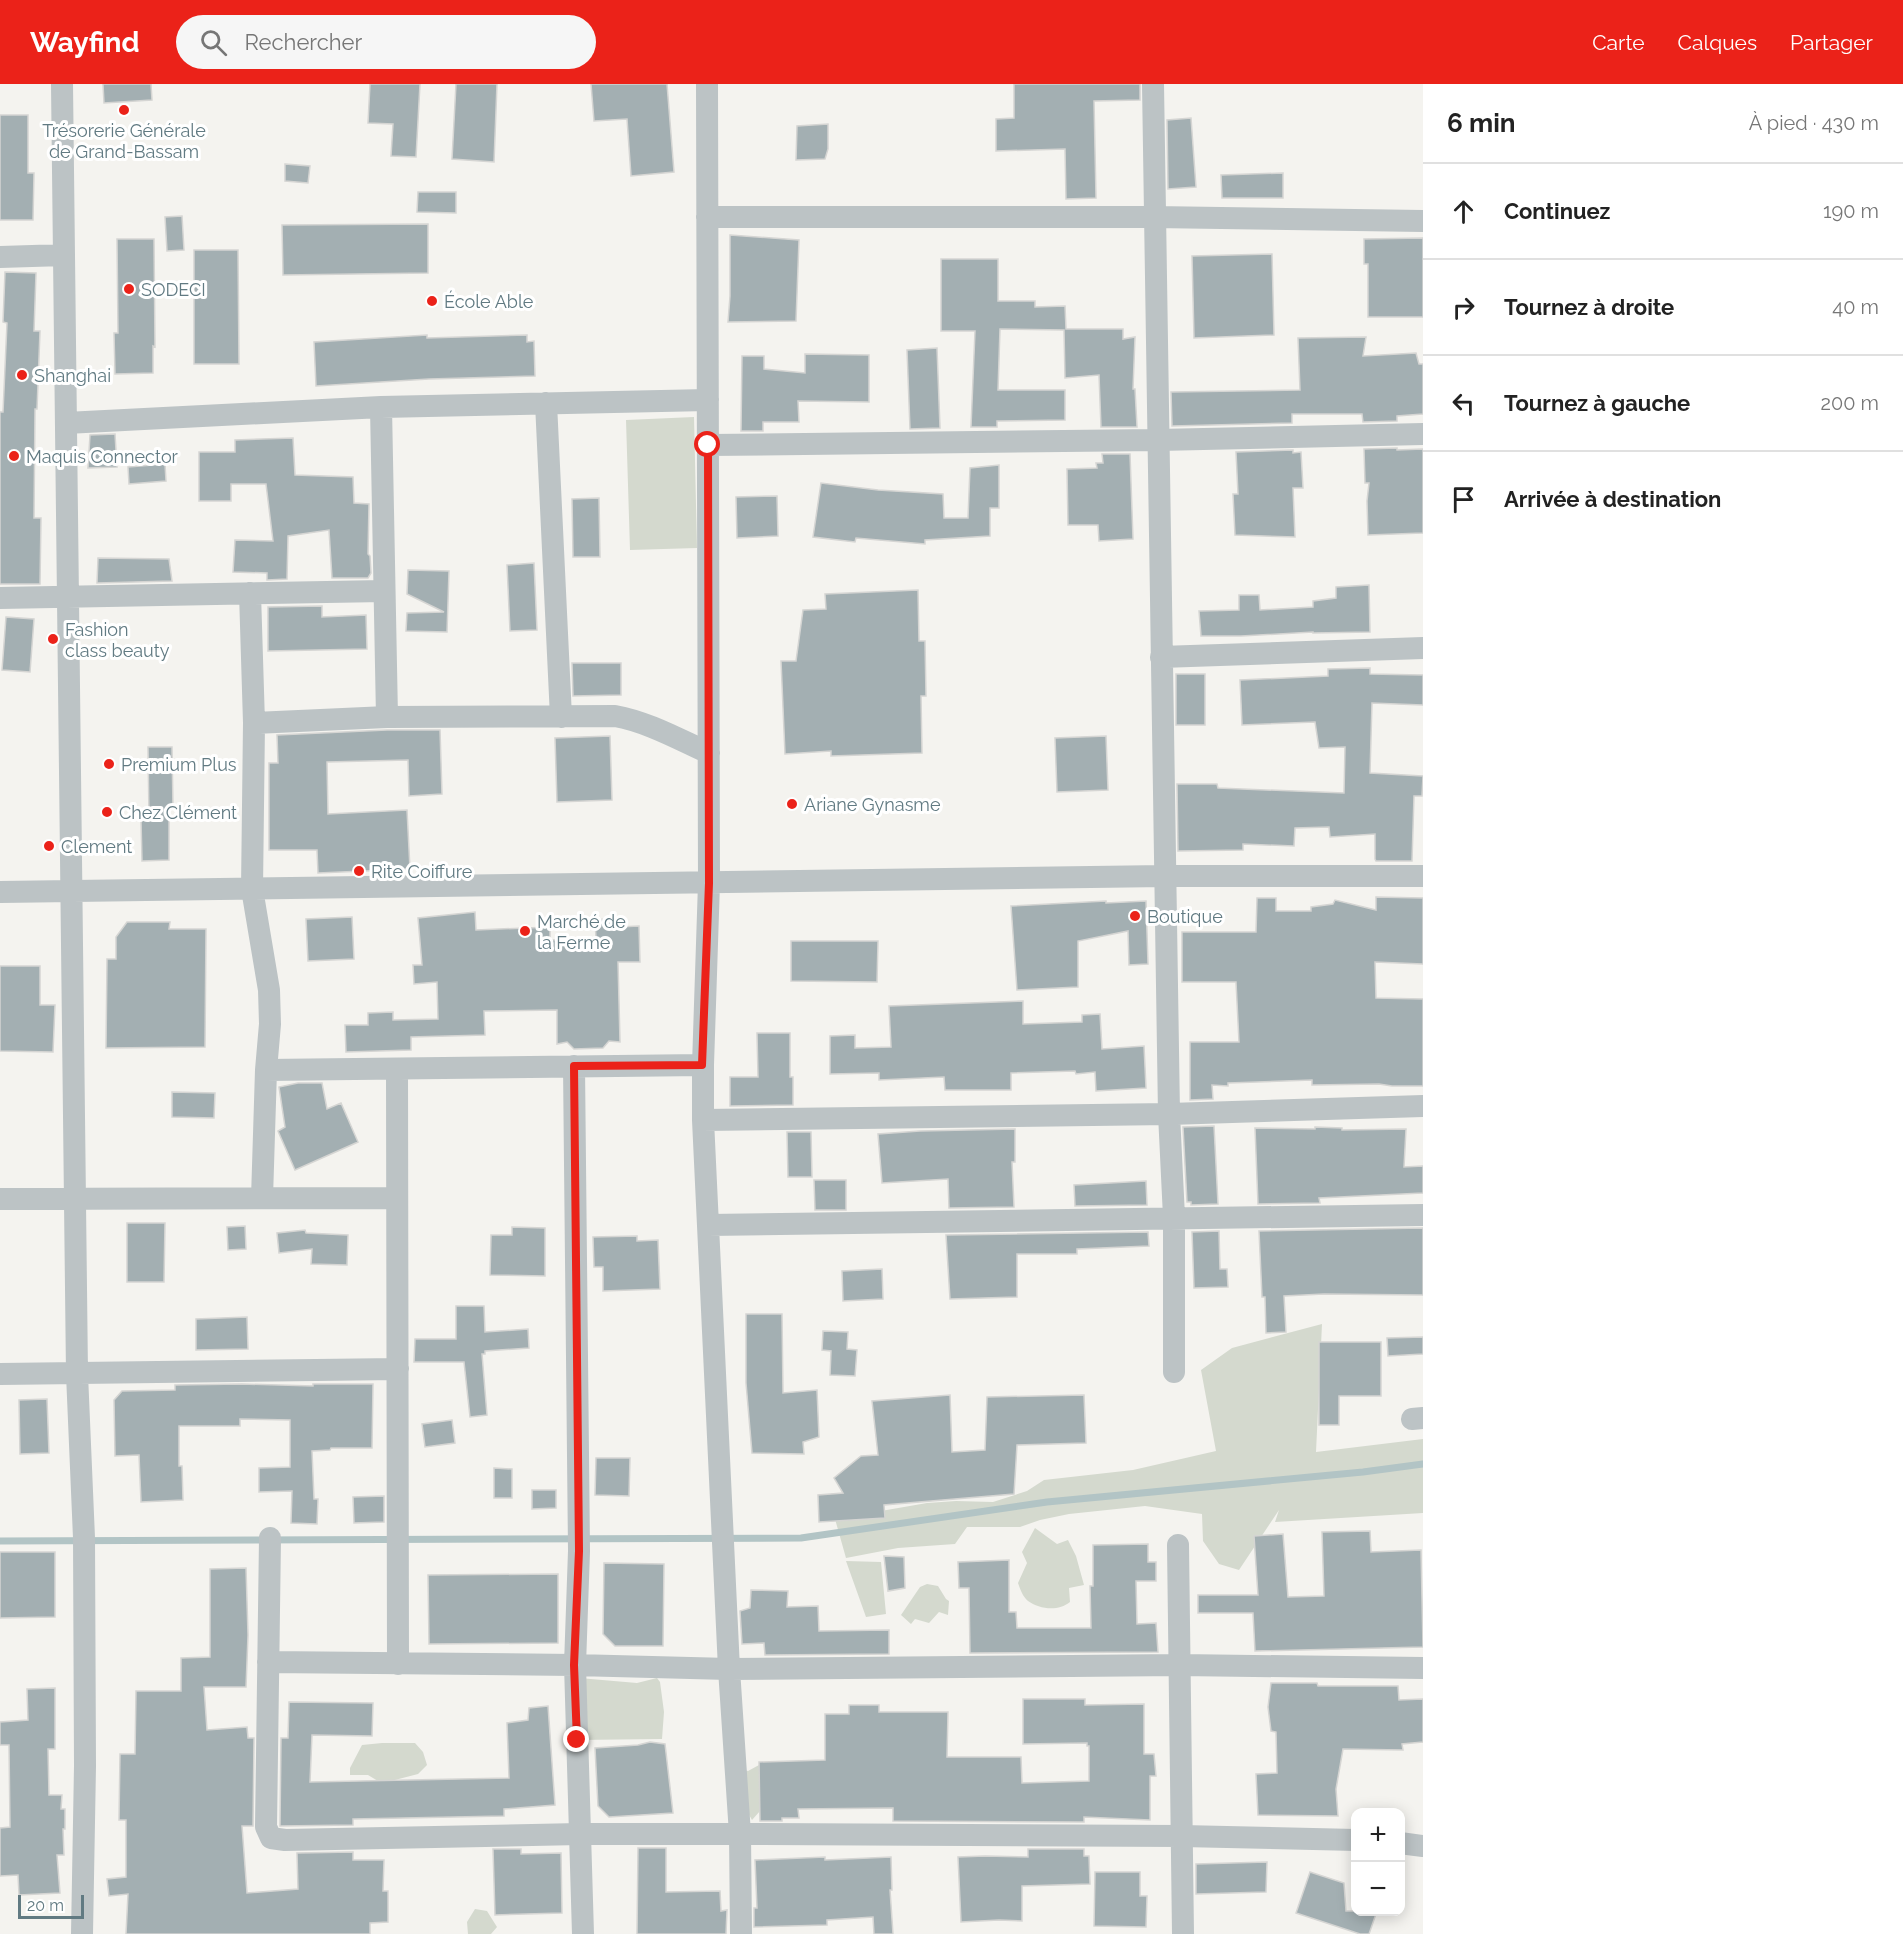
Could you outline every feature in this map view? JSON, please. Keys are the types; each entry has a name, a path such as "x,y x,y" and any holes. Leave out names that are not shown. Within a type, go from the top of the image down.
{"street":[{"path":"62,84 77,1374 84,1549 85,1766 82,1934"},
{"path":"707,84 709,883 702,1065 703,1120 729,1669 740,1834 741,1934"},
{"path":"1154,84 1154,217 1174,1372"},
{"path":"707,217 1154,217 1423,221"},
{"path":"0,257 64,255"},
{"path":"66,423 381,407 708,400"},
{"path":"546,403 561,717"},
{"path":"381,407 387,717"},
{"path":"708,445 1158,440 1423,434"},
{"path":"0,598 384,591"},
{"path":"250,593 254,723 252,889 269,990 270,1024 266,1070 262,1198"},
{"path":"1161,657 1423,648"},
{"path":"254,723 387,717 615,716 633,719 709,753"},
{"path":"0,892 1165,876 1423,876"},
{"path":"266,1070 702,1065"},
{"path":"574,1066 579,1551 574,1665 583,1934"},
{"path":"397,1069 398,1664"},
{"path":"703,1120 1169,1114 1423,1106"},
{"path":"0,1199 398,1198"},
{"path":"708,1225 1423,1215"},
{"path":"0,1374 398,1370"},
{"path":"270,1538 266,1827 271,1838 285,1840 580,1834 740,1834 1182,1836 1351,1840"},
{"path":"1178,1545 1183,1934"},
{"path":"268,1662 729,1669 1180,1665 1423,1668"},
{"path":"1405,1844 1423,1846"}],"shaded area":[{"path":"694,417 697,548 630,550 626,420"},
{"path":"1322,1324 1316,1452 1423,1439 1423,1513 1275,1522 1279,1510 1239,1570 1219,1564 1203,1541 1202,1514 1145,1506 1069,1514 1020,1527 967,1527 955,1544 898,1548 846,1558 835,1519 927,1503 993,1502 1027,1491 1044,1480 1133,1470 1216,1451 1201,1370 1232,1348"},
{"path":"1035,1528 1057,1544 1068,1540 1076,1556 1084,1585 1069,1588 1070,1602 1060,1607 1049,1608 1032,1604 1025,1597 1018,1583 1027,1563 1022,1552"},
{"path":"846,1561 881,1562 886,1614 866,1617"},
{"path":"927,1584 938,1586 949,1601 948,1615 939,1612 929,1623 915,1619 911,1624 901,1615 920,1587"},
{"path":"579,1678 637,1683 657,1678 660,1682 664,1712 662,1739 577,1740"},
{"path":"415,1743 423,1752 427,1765 418,1774 391,1781 378,1781 368,1775 350,1775 350,1768 362,1745"},
{"path":"759,1765 760,1811 752,1820 747,1811 740,1769 748,1771"},
{"path":"475,1909 487,1911 497,1927 491,1934 468,1934 467,1922"}],"building":[{"path":"103,84 151,84 152,100 104,103"},
{"path":"370,84 420,84 416,157 391,156 393,124 368,123"},
{"path":"456,84 497,84 494,162 452,159"},
{"path":"591,84 667,84 674,172 631,176 627,119 594,121"},
{"path":"1014,84 1140,84 1140,100 1094,101 1096,198 1066,199 1065,149 996,151 996,119 1014,118"},
{"path":"0,115 28,115 28,173 34,173 33,220 0,220"},
{"path":"1191,118 1196,187 1168,189 1167,120"},
{"path":"828,124 828,149 825,159 796,160 797,126"},
{"path":"285,164 310,166 308,183 285,181"},
{"path":"1283,173 1283,198 1222,198 1221,175"},
{"path":"418,192 456,192 456,213 417,212"},
{"path":"182,216 184,250 167,251 165,217"},
{"path":"428,224 428,273 283,275 282,225"},
{"path":"730,235 799,240 796,321 728,322"},
{"path":"1423,238 1423,317 1368,317 1368,264 1364,264 1364,239"},
{"path":"117,239 154,239 155,347 153,346 153,373 115,374 114,333 118,333"},
{"path":"194,250 238,250 239,364 194,364"},
{"path":"1272,254 1274,335 1194,338 1192,256"},
{"path":"941,259 998,259 998,301 1035,301 1035,307 1065,306 1066,329 1123,329 1123,339 1135,337 1133,389 1135,389 1137,427 1101,427 1099,375 1065,378 1064,330 1000,329 998,390 1065,390 1065,420 997,421 997,427 971,427 975,331 941,331"},
{"path":"5,272 36,273 34,331 40,331 37,409 35,409 34,518 41,518 40,584 0,584 0,412 3,412 7,323 3,322"},
{"path":"427,335 427,338 527,335 527,342 534,341 535,376 429,379 316,386 314,342"},
{"path":"1366,337 1363,356 1416,353 1419,364 1423,364 1423,414 1397,416 1397,421 1363,422 1362,414 1292,414 1292,423 1172,426 1171,392 1300,390 1298,338"},
{"path":"937,348 940,428 910,429 907,350"},
{"path":"805,354 869,355 869,402 798,401 799,422 763,422 763,431 741,431 742,356 764,356 764,369 805,373"},
{"path":"115,434 117,467 88,468 90,435"},
{"path":"293,438 295,475 353,477 354,503 369,504 368,554 371,573 368,578 332,578 329,530 288,536 287,579 267,580 267,573 233,572 235,540 273,541 266,484 231,484 231,501 199,501 199,452 235,452 235,440"},
{"path":"1397,448 1397,450 1423,449 1423,533 1368,535 1369,483 1365,483 1364,449"},
{"path":"1293,450 1293,453 1301,452 1303,488 1293,488 1295,537 1235,535 1233,494 1238,494 1236,452"},
{"path":"1102,454 1130,454 1133,539 1099,541 1098,525 1068,525 1067,469 1097,468 1096,463 1103,463"},
{"path":"165,464 166,481 129,484 128,467"},
{"path":"999,465 999,508 990,508 990,536 925,540 925,544 856,538 855,542 813,537 821,483 878,490 943,494 944,518 968,518 970,468"},
{"path":"777,496 778,536 737,538 736,497"},
{"path":"599,498 600,557 573,557 572,499"},
{"path":"98,558 169,559 172,581 97,583"},
{"path":"534,563 537,630 510,631 507,565"},
{"path":"408,570 449,571 447,632 406,631 407,613 444,612 407,594"},
{"path":"1369,585 1370,632 1201,636 1199,611 1239,610 1239,595 1259,595 1260,610 1313,607 1313,601 1336,598 1336,587"},
{"path":"918,590 919,641 925,641 926,696 921,696 922,753 831,756 831,751 785,754 781,661 796,661 803,610 826,609 825,594"},
{"path":"322,606 322,617 366,615 367,649 268,651 268,607"},
{"path":"6,617 34,619 30,672 2,670"},
{"path":"572,663 621,663 621,695 573,696"},
{"path":"1370,668 1370,674 1423,675 1423,705 1372,703 1370,773 1423,776 1422,796 1414,796 1412,861 1376,861 1375,834 1330,837 1329,827 1295,828 1294,846 1243,844 1243,850 1178,851 1177,784 1217,784 1218,788 1344,793 1345,747 1319,748 1315,722 1242,725 1240,680 1328,676 1328,669"},
{"path":"1176,674 1205,674 1205,725 1176,725"},
{"path":"440,730 442,794 409,796 408,760 327,762 328,814 407,810 410,869 318,873 317,850 269,850 269,763 278,763 277,735"},
{"path":"610,736 612,800 557,802 555,738"},
{"path":"1106,736 1108,790 1057,792 1055,738"},
{"path":"148,747 172,747 173,808 169,808 169,860 142,861 141,820 149,820"},
{"path":"1376,897 1423,898 1423,964 1375,962 1376,998 1423,999 1423,1086 1312,1085 1312,1080 1228,1083 1228,1086 1212,1085 1213,1099 1190,1100 1190,1042 1239,1042 1236,982 1182,982 1182,932 1256,932 1257,898 1276,898 1276,911 1311,911 1311,907 1333,904 1335,900 1376,910"},
{"path":"1106,901 1106,903 1146,901 1148,964 1129,965 1128,931 1078,941 1078,987 1017,990 1011,906"},
{"path":"475,912 476,930 550,927 550,940 596,938 595,920 619,918 619,927 639,926 640,962 618,962 620,1042 609,1041 603,1048 574,1049 567,1042 557,1044 557,1010 484,1011 485,1035 411,1037 411,1050 346,1052 345,1025 368,1025 368,1013 393,1012 393,1020 438,1019 437,982 414,984 413,965 422,965 418,918"},
{"path":"352,917 354,959 308,961 306,919"},
{"path":"127,922 170,922 169,929 206,929 205,1047 106,1048 107,959 116,959 116,937"},
{"path":"791,941 878,941 877,982 791,981"},
{"path":"0,966 40,966 40,1005 55,1005 53,1052 0,1051"},
{"path":"1023,1001 1023,1024 1082,1022 1082,1015 1100,1014 1102,1049 1144,1046 1146,1088 1096,1091 1095,1072 1076,1074 1075,1071 1011,1073 1011,1090 945,1090 944,1077 879,1080 879,1073 830,1074 830,1036 855,1035 855,1048 891,1047 889,1006"},
{"path":"757,1033 790,1033 790,1077 793,1077 793,1105 730,1106 730,1077 758,1077"},
{"path":"298,1083 322,1083 327,1109 341,1103 358,1142 295,1170 278,1131 285,1127 279,1087"},
{"path":"172,1092 215,1093 214,1118 172,1117"},
{"path":"1214,1126 1218,1204 1191,1205 1191,1202 1187,1202 1183,1127"},
{"path":"1315,1127 1342,1128 1342,1130 1406,1129 1404,1167 1423,1166 1423,1193 1319,1198 1320,1203 1258,1204 1255,1128 1315,1129"},
{"path":"1015,1129 1015,1162 1012,1162 1014,1207 949,1208 948,1179 882,1183 878,1134"},
{"path":"787,1132 811,1132 812,1177 788,1177"},
{"path":"814,1180 846,1180 846,1210 815,1210"},
{"path":"1146,1181 1147,1205 1075,1206 1074,1185"},
{"path":"127,1223 165,1223 164,1282 127,1282"},
{"path":"245,1226 246,1249 228,1250 227,1227"},
{"path":"512,1227 545,1228 545,1276 490,1275 491,1235 512,1235"},
{"path":"1423,1228 1423,1295 1284,1296 1286,1332 1266,1333 1259,1231"},
{"path":"305,1230 306,1233 348,1235 347,1265 311,1264 312,1249 279,1253 277,1233"},
{"path":"1219,1231 1220,1269 1227,1269 1228,1287 1194,1288 1192,1232"},
{"path":"1148,1232 1149,1246 1077,1249 1077,1254 1017,1254 1017,1297 950,1299 946,1235"},
{"path":"637,1236 637,1241 658,1240 660,1289 603,1291 603,1267 594,1267 593,1237"},
{"path":"882,1269 883,1299 843,1301 842,1271"},
{"path":"456,1306 484,1306 485,1332 528,1329 529,1348 485,1351 485,1354 482,1354 487,1415 470,1417 464,1362 414,1362 415,1339 456,1339"},
{"path":"746,1314 782,1314 783,1393 817,1390 819,1437 803,1442 804,1454 752,1453 746,1383"},
{"path":"247,1317 248,1349 196,1350 196,1319"},
{"path":"823,1331 848,1332 847,1349 857,1350 855,1376 830,1375 831,1351 822,1350"},
{"path":"1423,1337 1423,1354 1388,1356 1387,1338"},
{"path":"1319,1342 1381,1342 1381,1396 1339,1396 1339,1425 1319,1425"},
{"path":"313,1384 373,1384 372,1448 331,1448 330,1450 312,1451 314,1499 318,1499 317,1524 291,1523 292,1491 259,1492 259,1468 290,1467 290,1420 240,1419 240,1426 179,1426 179,1466 182,1466 183,1500 141,1502 139,1455 115,1456 114,1400 122,1391 175,1390 175,1385 313,1386"},
{"path":"950,1395 952,1452 985,1450 987,1397 1084,1395 1086,1443 1017,1445 1014,1494 884,1505 885,1518 819,1522 818,1495 843,1493 834,1478 861,1456 878,1455 872,1401"},
{"path":"47,1399 49,1453 20,1454 19,1400"},
{"path":"452,1420 455,1443 425,1447 422,1424"},
{"path":"596,1458 630,1458 629,1496 595,1495"},
{"path":"494,1468 512,1469 512,1498 494,1498"},
{"path":"532,1490 556,1490 556,1508 532,1509"},
{"path":"384,1496 384,1522 354,1523 353,1497"},
{"path":"1370,1531 1371,1552 1421,1550 1423,1647 1255,1651 1253,1613 1198,1613 1198,1595 1258,1595 1254,1536 1283,1534 1288,1597 1324,1596 1322,1532"},
{"path":"1148,1544 1148,1562 1156,1562 1156,1581 1136,1581 1137,1624 1156,1623 1158,1652 970,1653 969,1588 959,1588 958,1562 1009,1560 1009,1612 1016,1612 1017,1628 1091,1628 1090,1586 1093,1586 1093,1545"},
{"path":"0,1552 55,1552 55,1617 0,1618"},
{"path":"884,1556 904,1557 905,1588 888,1591"},
{"path":"604,1563 664,1564 663,1646 615,1646 603,1634"},
{"path":"246,1568 248,1635 246,1687 204,1687 207,1730 247,1727 248,1738 254,1738 253,1826 242,1826 247,1893 298,1889 297,1853 353,1852 353,1860 384,1860 383,1891 388,1891 388,1922 370,1923 370,1934 126,1934 128,1894 109,1896 107,1879 126,1877 126,1820 119,1820 120,1754 135,1754 136,1691 181,1691 181,1658 210,1657 210,1569"},
{"path":"558,1574 558,1643 429,1644 428,1575"},
{"path":"751,1590 788,1591 787,1607 818,1606 819,1631 889,1630 889,1654 765,1655 764,1643 742,1644 740,1611 750,1608"},
{"path":"1271,1683 1317,1683 1318,1686 1398,1686 1399,1700 1423,1699 1423,1742 1402,1744 1403,1750 1343,1749 1336,1789 1338,1816 1258,1815 1256,1774 1277,1773 1276,1732 1271,1731 1268,1707"},
{"path":"55,1688 55,1749 48,1749 49,1795 62,1795 61,1809 65,1809 64,1855 57,1855 60,1893 19,1895 18,1875 0,1876 0,1828 10,1827 9,1745 0,1745 0,1722 28,1720 27,1689"},
{"path":"1023,1699 1085,1699 1085,1705 1144,1704 1144,1754 1154,1754 1156,1776 1150,1776 1150,1820 1084,1817 1084,1822 893,1821 893,1808 798,1809 799,1818 760,1821 759,1762 825,1760 825,1714 849,1714 849,1705 879,1705 879,1712 948,1712 947,1757 1021,1757 1022,1783 1089,1781 1089,1746 1087,1743 1023,1744"},
{"path":"289,1702 373,1703 372,1736 312,1735 310,1782 509,1778 507,1723 528,1720 529,1708 548,1706 555,1805 504,1809 504,1816 353,1819 353,1825 280,1826 281,1738 288,1738"},
{"path":"650,1742 665,1744 673,1813 609,1817 598,1806 595,1748"},
{"path":"638,1848 666,1848 666,1892 720,1891 721,1911 727,1910 726,1934 637,1934"},
{"path":"493,1849 521,1849 521,1854 561,1853 562,1913 495,1915"},
{"path":"1028,1849 1084,1849 1084,1856 1089,1856 1090,1884 1022,1886 1022,1921 961,1922 958,1857 1028,1857"},
{"path":"825,1857 825,1860 891,1857 892,1890 890,1890 893,1934 874,1934 873,1917 827,1920 827,1925 754,1927 754,1908 757,1908 755,1860"},
{"path":"1267,1862 1266,1892 1196,1894 1196,1864"},
{"path":"1095,1872 1140,1872 1140,1896 1147,1896 1146,1927 1094,1926"},
{"path":"1310,1872 1344,1883 1346,1911 1351,1911 1351,1916 1375,1916 1369,1934 1360,1934 1296,1913"}],"waterway":[{"path":"0,1541 801,1538 1047,1502 1363,1472 1423,1464"}],"place":[{"name":"Trésorerie Générale de Grand-Bassam","path":"124,110"},
{"name":"SODECI","path":"129,289"},
{"name":"École Able","path":"432,301"},
{"name":"Shanghai","path":"22,375"},
{"name":"Maquis Connector","path":"14,456"},
{"name":"Fashion class beauty","path":"53,639"},
{"name":"Premium Plus","path":"109,764"},
{"name":"Ariane Gynasme","path":"792,804"},
{"name":"Chez Clément","path":"107,812"},
{"name":"Clement","path":"49,846"},
{"name":"Rite Coiffure","path":"359,871"},
{"name":"Boutique","path":"1135,916"},
{"name":"Marché de la Ferme","path":"525,931"}],"route":[{"path":"577,1740 574,1665 579,1551 574,1066 702,1065 709,883 708,445"}]}
